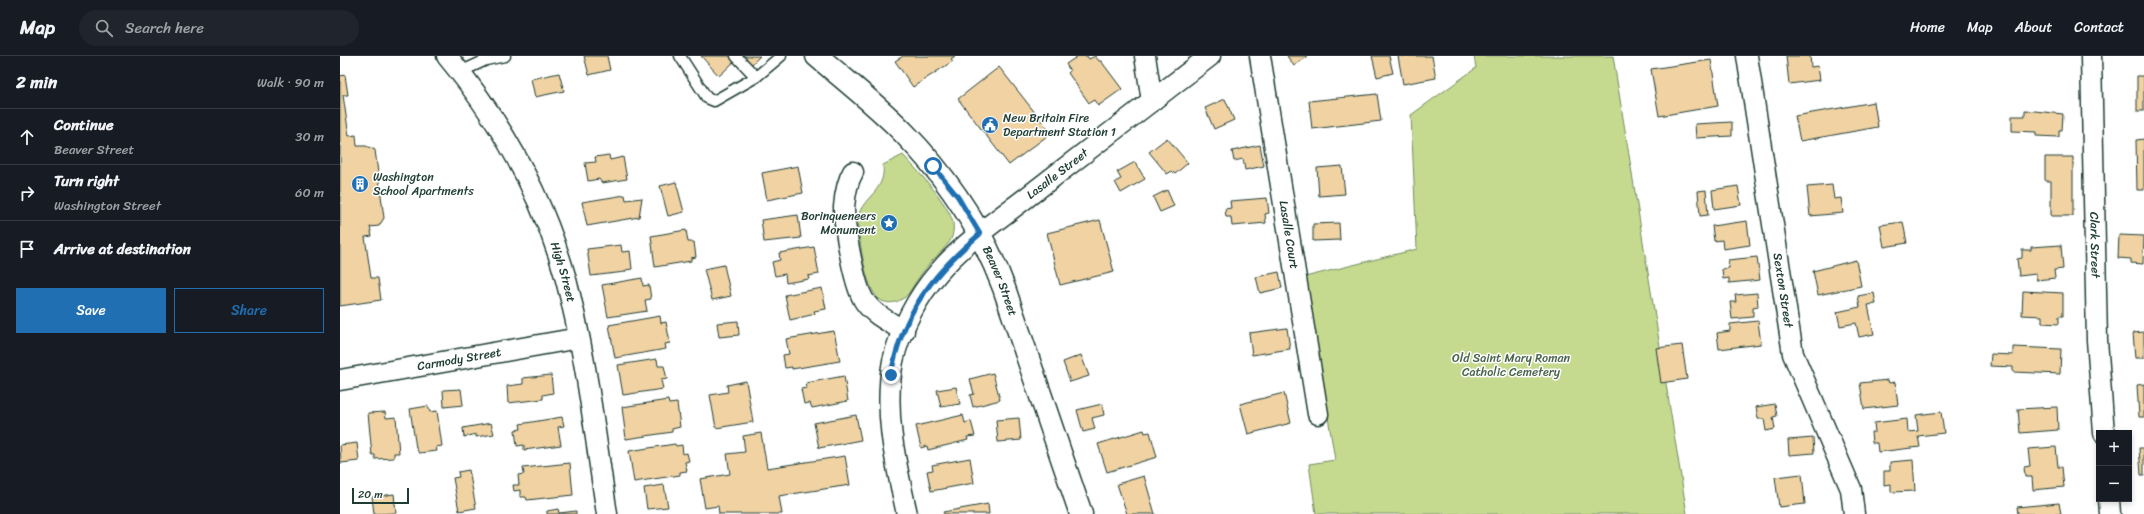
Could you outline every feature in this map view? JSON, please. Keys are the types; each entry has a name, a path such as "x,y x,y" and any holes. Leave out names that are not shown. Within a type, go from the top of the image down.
{"main road":[{"name":"Beaver Street","path":"817,56 911,140 958,197 980,234 996,266 1009,300 1081,514"}],"street":[{"name":"High Street","path":"447,56 460,72 500,130 539,204 564,275 579,338 607,514"},
{"path":"1145,56 1152,101"},
{"name":"Lasalle Street","path":"907,514 894,450 889,404 893,361 904,331 921,295 956,254 980,234 1210,56"},
{"name":"Lasalle Court","path":"1260,56 1318,414"},
{"name":"Sexton Street","path":"1747,56 1793,354 1851,489 1854,514"},
{"name":"Clark Street","path":"2091,56 2097,340 2104,430"},
{"path":"853,172 846,191 844,208 858,288 864,300 872,310 904,331"},
{"name":"Carmody Street","path":"340,380 579,338"},
{"path":"2109,502 2110,514"}],"lane":[{"path":"460,72 486,60 505,56"},
{"path":"680,56 707,98 714,101 756,77 778,57"},
{"path":"736,56 756,77"}],"green space":[{"name":"Old Saint Mary Roman Catholic Cemetery","path":"1474,56 1613,56 1687,514 1316,514 1309,464 1335,460 1305,277 1417,249 1411,115 1476,68"},
{"path":"903,155 932,188 945,206 953,223 953,230 950,241 924,271 907,296 892,303 887,303 876,297 868,280 858,229 858,219 860,210 880,184 883,175 883,165"}],"building":[{"path":"584,56 607,56 610,70 589,75"},
{"path":"701,56 733,56 736,60 719,76"},
{"path":"742,56 760,56 751,65"},
{"path":"903,56 955,56 951,59 953,61 913,87 895,61"},
{"path":"1078,56 1087,56 1089,59 1095,56 1099,61 1101,61 1122,89 1098,106 1094,100 1089,103 1068,73 1070,71 1066,64"},
{"path":"1287,56 1308,56 1294,66"},
{"path":"1372,56 1389,56 1393,73 1377,77"},
{"path":"1398,56 1432,56 1436,78 1403,84"},
{"path":"1786,56 1810,56 1811,67 1818,66 1820,80 1789,84"},
{"path":"1711,60 1718,106 1659,116 1651,69"},
{"path":"999,67 1051,133 1009,165 958,99"},
{"path":"559,73 564,91 535,97 531,79"},
{"name":"Washington School Apartments","path":"345,75 348,95 343,95 349,136 356,135 357,146 366,146 375,150 384,218 379,226 370,227 372,236 365,237 371,278 378,278 381,300 340,306 340,76"},
{"path":"2137,76 2144,76 2144,111 2137,111"},
{"path":"1377,94 1381,121 1312,129 1309,101"},
{"path":"1225,99 1234,120 1214,129 1205,108"},
{"path":"1874,102 1878,127 1800,141 1795,116"},
{"path":"2025,110 2063,114 2062,130 2059,130 2059,137 2036,136 2036,132 2012,131 2012,116 2025,116"},
{"path":"1732,122 1732,136 1696,138 1695,124"},
{"path":"1167,138 1188,163 1175,174 1172,171 1167,174 1149,152"},
{"path":"2144,139 2144,190 2137,190 2136,140"},
{"path":"1260,145 1264,166 1245,170 1243,159 1234,161 1232,151"},
{"path":"609,155 610,160 623,157 627,179 602,183 599,179 588,181 585,163 596,162 595,157"},
{"path":"2045,157 2073,157 2073,216 2051,216 2051,181 2045,181"},
{"path":"1135,162 1145,179 1121,193 1115,182 1121,179 1117,172"},
{"path":"798,166 803,193 767,200 762,173"},
{"path":"1342,166 1345,194 1319,196 1317,168"},
{"path":"676,182 684,212 668,216 660,186"},
{"path":"1832,185 1834,199 1841,198 1843,213 1810,216 1807,187"},
{"path":"1738,186 1741,205 1714,209 1712,190"},
{"path":"1167,190 1174,206 1160,212 1153,197"},
{"path":"1706,190 1708,215 1700,216 1698,191"},
{"path":"625,195 626,200 642,198 639,217 587,226 582,202"},
{"path":"1267,198 1269,213 1265,214 1266,223 1232,226 1231,217 1226,217 1225,209 1231,208 1230,201"},
{"path":"798,215 801,238 764,242 761,220"},
{"path":"1100,220 1114,272 1060,285 1047,233"},
{"path":"1747,221 1750,245 1723,249 1722,240 1714,241 1712,226"},
{"path":"1903,222 1907,243 1884,247 1880,225"},
{"path":"1339,223 1340,240 1313,241 1313,224"},
{"path":"686,230 688,242 694,242 696,257 691,258 691,261 655,267 651,236"},
{"path":"2119,235 2144,236 2143,264 2131,263 2131,259 2118,258"},
{"path":"621,245 622,252 630,251 632,269 626,270 625,272 591,276 587,249"},
{"path":"2061,245 2063,269 2054,270 2055,278 2036,280 2036,274 2019,276 2017,259 2022,258 2022,250 2031,250 2031,247"},
{"path":"814,247 819,274 808,276 809,279 786,283 785,274 775,276 772,262 780,260 779,253"},
{"path":"1757,257 1760,280 1729,283 1729,278 1723,279 1722,269 1729,268 1728,260"},
{"path":"1856,260 1861,286 1818,295 1813,271"},
{"path":"724,265 731,296 712,300 704,269"},
{"path":"1279,272 1282,288 1260,293 1256,277"},
{"path":"642,278 643,286 649,285 651,299 645,300 647,311 608,317 602,285"},
{"path":"822,288 826,309 814,311 815,314 790,320 785,295"},
{"path":"2023,291 2063,293 2063,316 2059,316 2059,324 2042,323 2042,316 2022,315"},
{"path":"1757,293 1758,307 1753,308 1753,317 1732,319 1730,302 1736,302 1735,295"},
{"path":"1874,293 1876,304 1868,305 1874,334 1859,337 1856,323 1840,326 1837,312 1860,307 1858,296"},
{"path":"660,316 661,323 666,322 670,343 665,344 666,349 615,358 609,325"},
{"path":"738,321 739,335 719,337 717,323"},
{"path":"1758,321 1761,344 1719,349 1717,333 1730,331 1730,324"},
{"path":"1287,328 1290,349 1252,355 1249,333"},
{"path":"834,331 840,361 792,369 792,367 785,368 783,355 789,354 786,339"},
{"path":"2144,332 2144,358 2135,358 2133,333"},
{"path":"1682,345 1687,379 1661,383 1656,348"},
{"path":"2013,347 2061,349 2060,374 2013,372 2013,367 1990,366 1991,354 2013,355"},
{"path":"1081,355 1089,376 1070,382 1063,362"},
{"path":"657,359 658,366 664,366 667,379 661,380 663,389 623,395 618,365"},
{"path":"993,373 1000,400 973,407 970,395 974,394 970,379"},
{"path":"551,375 553,393 543,395 543,399 508,403 507,386 523,384 523,378"},
{"path":"844,376 848,401 812,408 810,403 804,404 801,389 807,388 806,383"},
{"path":"1888,380 1889,383 1895,382 1898,405 1864,409 1860,383"},
{"path":"746,381 753,422 716,428 710,395 728,392 727,385"},
{"path":"2144,384 2144,417 2139,417 2137,385"},
{"path":"956,387 960,404 941,407 937,390"},
{"path":"461,389 463,405 444,407 443,390"},
{"path":"1284,393 1291,423 1248,434 1240,404"},
{"path":"668,400 669,404 677,403 680,427 672,429 672,432 626,439 622,407"},
{"path":"1102,404 1104,415 1092,418 1095,429 1083,432 1077,410"},
{"path":"1775,404 1777,416 1773,417 1775,429 1766,431 1764,419 1758,419 1756,407"},
{"path":"428,406 430,412 437,411 442,446 436,447 437,451 419,453 416,448 410,409"},
{"path":"2057,407 2058,430 2020,433 2018,409"},
{"path":"385,412 386,418 396,417 399,453 394,453 394,458 375,459 375,455 372,455 368,413"},
{"path":"1941,412 1944,433 1918,436 1920,447 1878,452 1877,443 1872,443 1871,432 1875,432 1874,423 1907,419 1908,432 1918,431 1916,415"},
{"path":"856,415 861,440 819,448 814,423"},
{"path":"963,415 965,423 971,421 975,436 967,437 968,440 928,450 927,446 921,448 916,426"},
{"path":"562,417 564,426 558,427 561,445 524,450 524,445 517,446 515,430 521,429 520,424"},
{"path":"1019,418 1021,440 998,442 996,420"},
{"path":"491,423 494,434 476,437 476,434 464,437 463,428"},
{"path":"1144,430 1145,433 1150,432 1157,457 1107,472 1098,444"},
{"path":"761,433 767,468 845,456 850,485 779,496 782,514 719,514 718,506 705,508 700,479 730,474 727,454 745,452 743,436"},
{"path":"1813,438 1814,453 1789,455 1788,440"},
{"path":"357,443 359,461 341,463 340,445"},
{"path":"675,444 676,446 682,445 683,454 687,453 689,461 685,462 687,471 680,472 680,475 634,482 629,451"},
{"path":"2056,447 2058,467 2062,467 2064,487 2033,490 2032,477 2025,477 2024,467 2030,466 2028,449"},
{"path":"2139,448 2144,448 2144,475 2141,475"},
{"path":"970,458 974,483 931,491 927,471 933,470 932,465"},
{"path":"1913,460 1915,491 1891,492 1891,484 1884,485 1884,471 1890,471 1890,462"},
{"path":"570,463 573,495 527,500 526,497 520,497 520,490 514,491 513,485 519,485 518,475 524,474 523,468"},
{"path":"469,470 476,508 459,511 453,478 459,477 458,472"},
{"path":"1802,474 1805,504 1779,507 1775,477"},
{"path":"1144,476 1155,514 1127,514 1117,484"},
{"path":"664,485 668,507 647,509 644,488"},
{"path":"394,494 396,513 374,514 372,497"},
{"path":"2059,503 2061,514 2018,514 2017,507"},
{"path":"988,504 989,514 944,514 943,512"},
{"path":"558,509 559,513 576,511 576,514 547,514 547,511"}],"place":[{"name":"New Britain Fire Department Station 1","path":"990,125"},
{"name":"Washington School Apartments","path":"360,184"},
{"name":"Borinqueneers Monument","path":"889,223"}],"route":[{"path":"891,375 895,355 901,338 921,295 942,268 980,234 958,197 933,166"}]}
